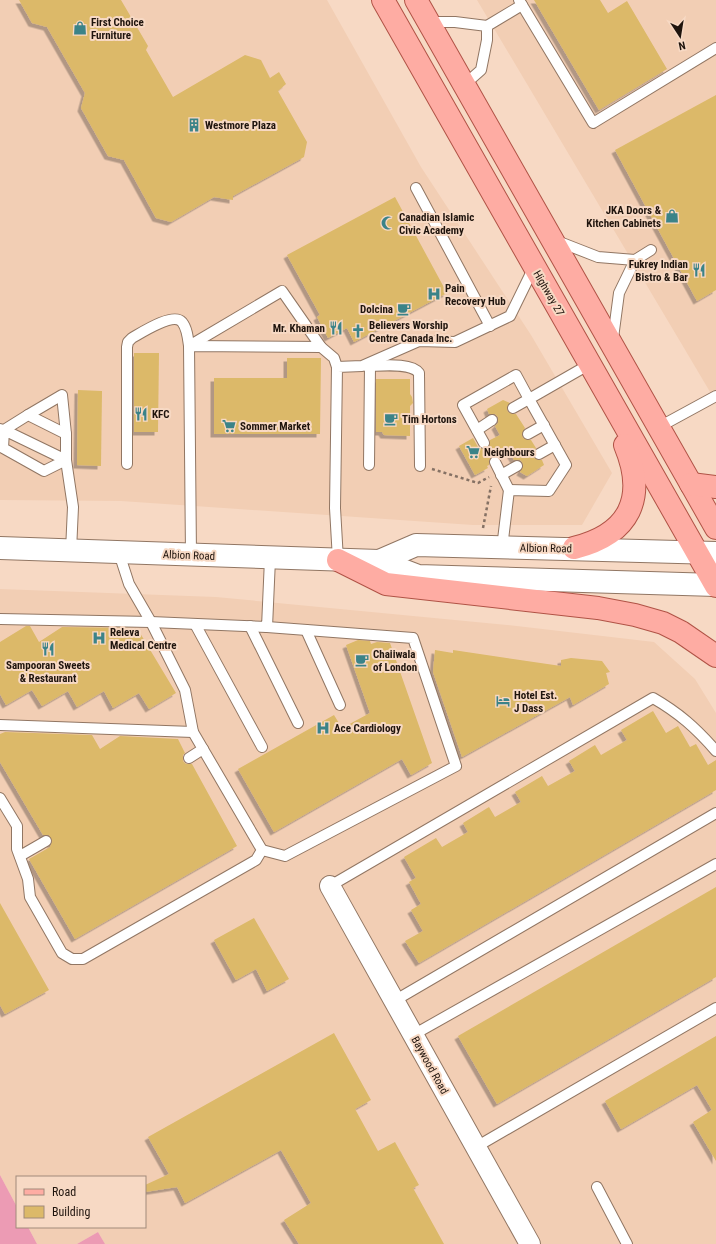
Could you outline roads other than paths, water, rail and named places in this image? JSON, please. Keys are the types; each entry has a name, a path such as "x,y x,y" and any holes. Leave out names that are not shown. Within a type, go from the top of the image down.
{"main road":[{"name":"Highway 27","path":"383,0 623,423 706,553 716,585"},
{"path":"416,0 716,528"},
{"path":"574,548 594,542 609,533 624,519 631,509 635,494 636,480 633,463 624,442 623,423"},
{"path":"691,484 716,487"},
{"name":"Albion Road","path":"379,561 416,545 502,548 574,548 706,553"},
{"name":"Albion Road","path":"0,548 270,559 379,561 418,576 716,585"},
{"path":"338,560 386,584 598,608 635,614 663,623 681,632 716,656"}],"street":[{"name":"Baywood Road","path":"330,886 530,1244"}],"lane":[{"path":"429,22 456,22 487,26 521,2 594,123 716,48"},
{"path":"464,85 481,70 487,40 487,26"},
{"path":"416,188 490,326"},
{"path":"553,240 598,257 621,261 635,260 651,250"},
{"path":"612,344 619,292 635,260"},
{"path":"366,366 419,342 455,342 510,316 534,267"},
{"path":"189,346 282,291 322,347 334,358 337,367 336,508 338,560"},
{"path":"127,464 128,342 167,320 177,319 181,321 186,331 189,346 192,555"},
{"path":"189,346 322,347"},
{"path":"513,408 590,364"},
{"path":"366,366 368,465"},
{"path":"337,367 409,366 416,369 419,373 420,466"},
{"path":"484,444 463,405 516,375 566,465 549,492 509,490"},
{"path":"2,430 62,394 66,434 66,460 72,507 71,551"},
{"path":"659,427 716,396"},
{"path":"28,415 66,434"},
{"path":"477,430 492,420"},
{"path":"528,434 544,425"},
{"path":"2,430 66,460"},
{"path":"2,430 3,448 44,471 66,460"},
{"path":"539,454 555,445"},
{"path":"494,462 509,490 502,548"},
{"path":"501,475 517,466"},
{"path":"0,619 151,622 250,626 413,638 456,766 285,856 262,850 194,732 185,690 151,622 128,584 119,553"},
{"path":"267,627 270,559"},
{"path":"195,624 262,747"},
{"path":"250,626 298,723"},
{"path":"306,630 340,705"},
{"path":"330,886 653,698 676,711 698,729 716,751"},
{"path":"0,725 194,732"},
{"path":"189,758 203,749"},
{"path":"0,798 17,826 17,850 28,879 30,897 62,953 72,959 83,959 256,860 262,850"},
{"path":"394,1001 716,813"},
{"path":"20,856 46,841"},
{"path":"413,1035 716,864"},
{"path":"476,1147 716,1008"},
{"path":"597,1188 627,1244"}],"place":[{"name":"First Choice Furniture","path":"80,28"},
{"name":"Westmore Plaza","path":"194,125"},
{"name":"JKA Doors & Kitchen Cabinets","path":"672,216"},
{"name":"Canadian Islamic Civic Academy","path":"388,223"},
{"name":"Fukrey Indian Bistro & Bar","path":"699,270"},
{"name":"Pain Recovery Hub","path":"434,294"},
{"name":"Dolcina","path":"404,309"},
{"name":"Mr. Khaman","path":"336,328"},
{"name":"Believers Worship Centre Canada Inc.","path":"358,331"},
{"name":"KFC","path":"141,414"},
{"name":"Tim Hortons","path":"391,419"},
{"name":"Sommer Market","path":"229,426"},
{"name":"Neighbours","path":"473,452"},
{"name":"Releva Medical Centre","path":"99,638"},
{"name":"Sampooran Sweets & Restaurant","path":"48,649"},
{"name":"Chaiiwala of London","path":"362,660"},
{"name":"Hotel Est. J Dass","path":"503,701"},
{"name":"Ace Cardiology","path":"323,728"}]}
